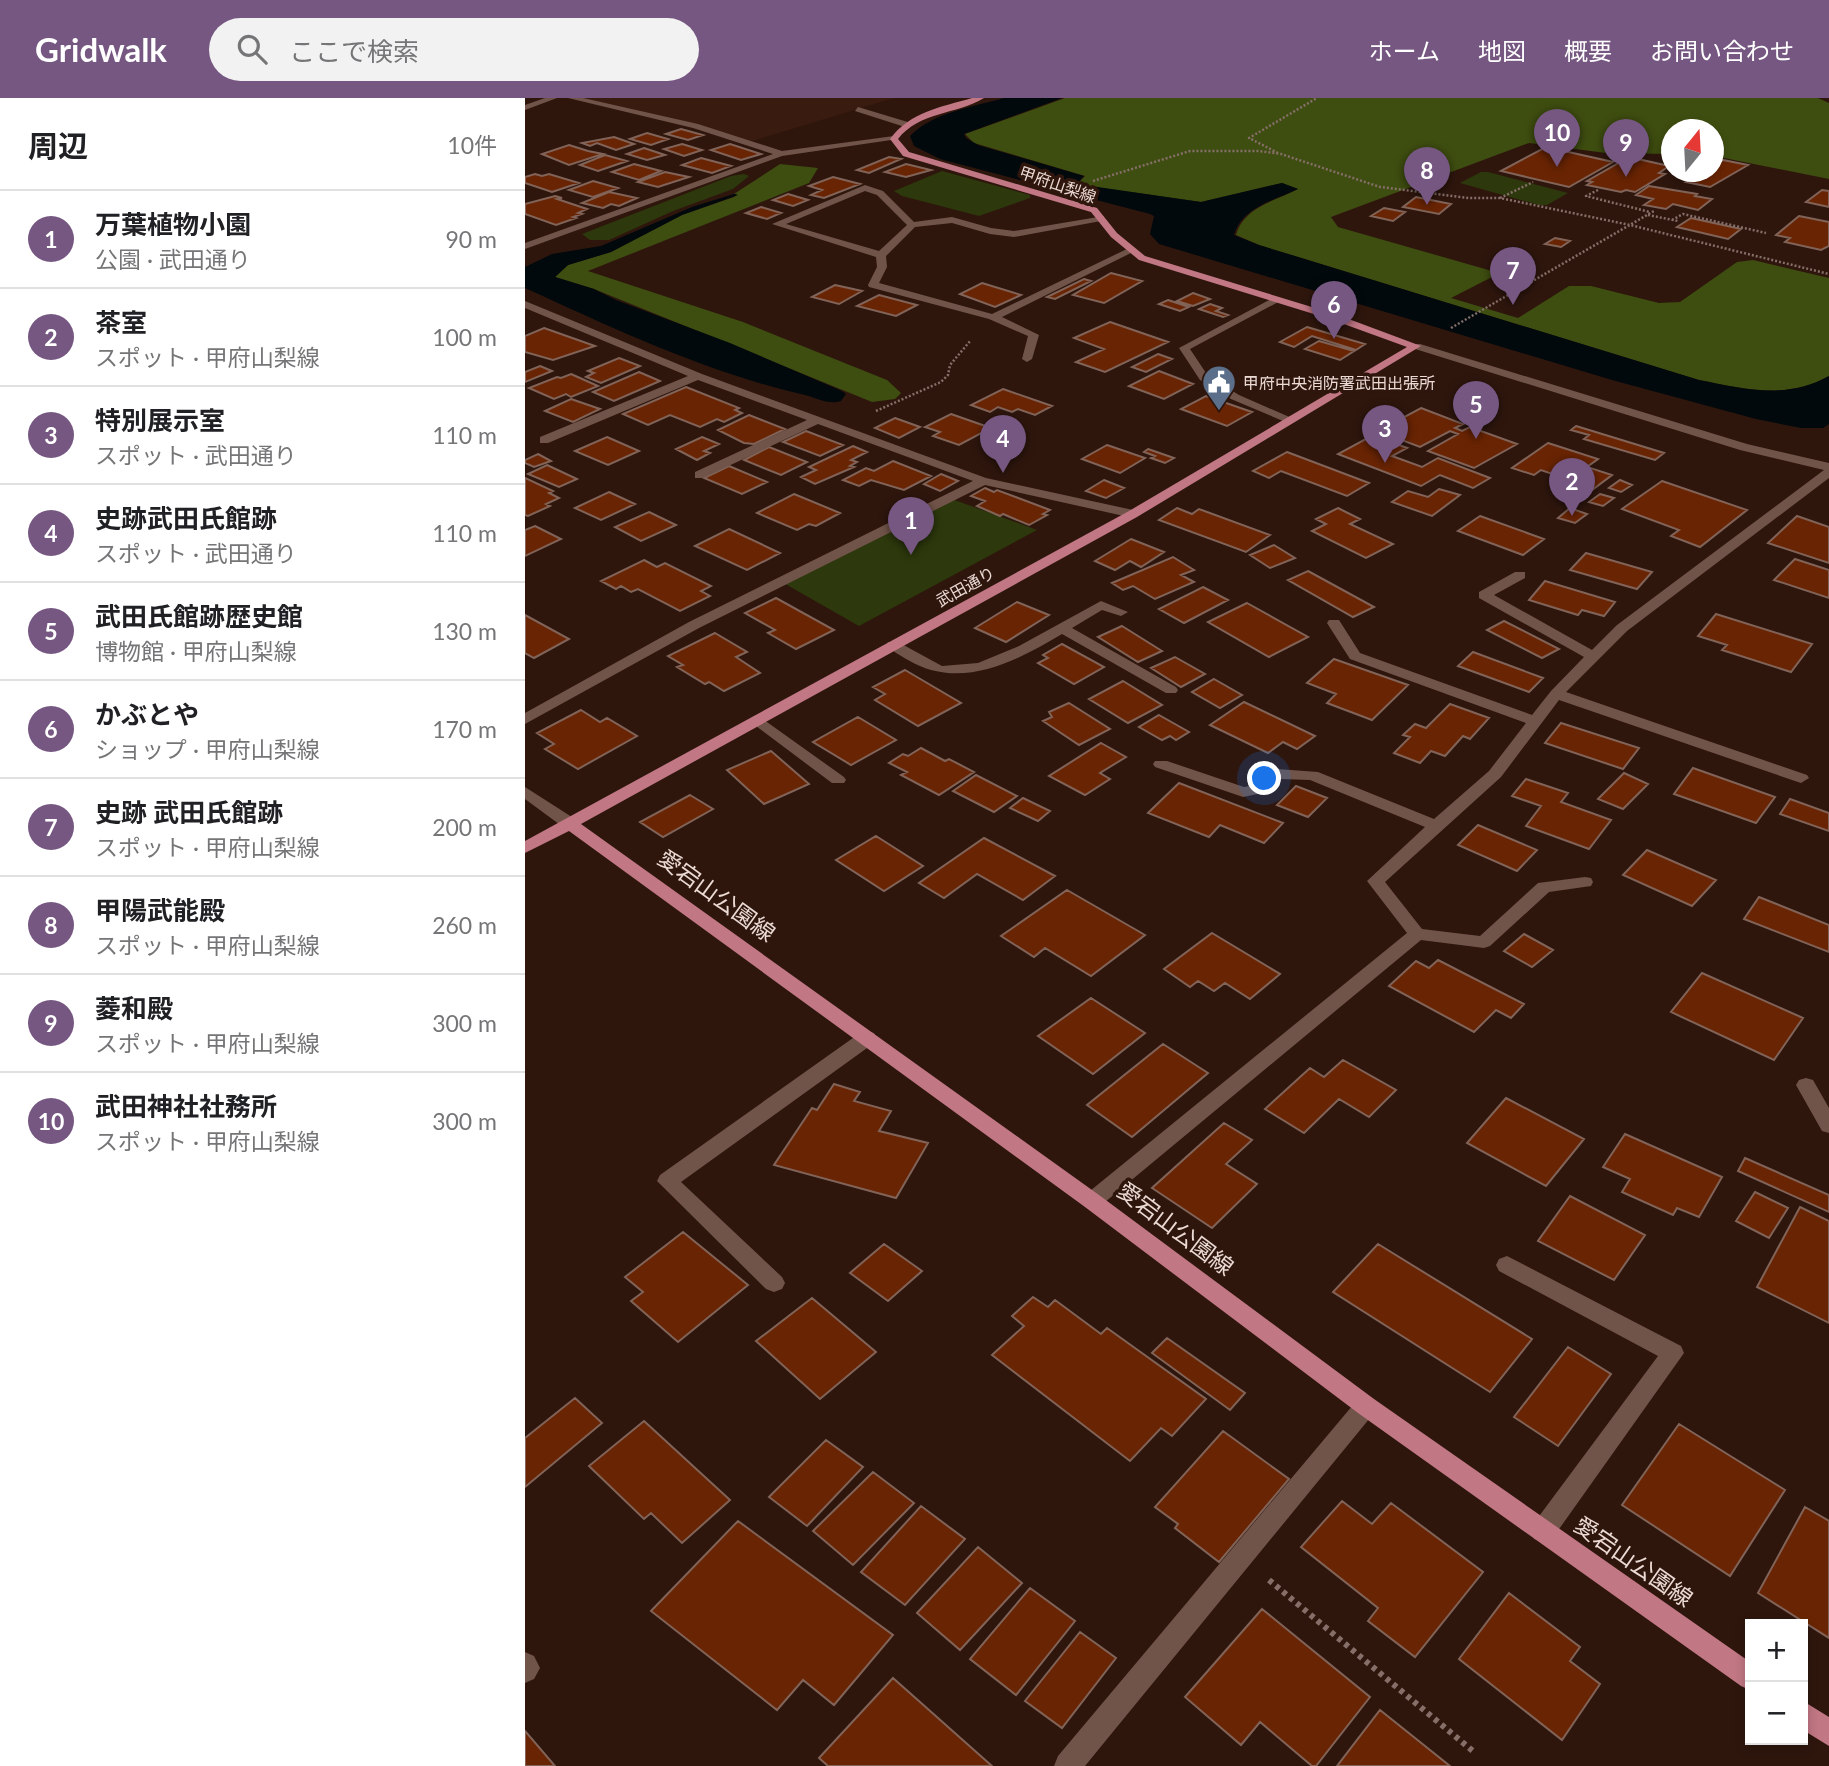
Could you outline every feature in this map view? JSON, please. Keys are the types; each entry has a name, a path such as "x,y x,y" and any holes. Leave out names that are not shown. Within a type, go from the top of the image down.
{"main road":[{"path":"894,139 899,130 908,125 981,98"},
{"name":"甲府山梨線","path":"894,139 906,154 1094,210 1114,234 1142,258 1416,346"},
{"name":"武田通り","path":"525,848 1132,514 1416,346"},
{"name":"愛宕山公園線","path":"569,822 1092,1200 1366,1406 1745,1673"},
{"path":"1808,1718 1829,1733"}],"street":[{"path":"525,108 553,98"},
{"path":"572,98 695,125 781,154"},
{"path":"857,109 908,125"},
{"path":"525,246 781,154 894,139"},
{"path":"881,255 778,224 865,188 880,193 912,225"},
{"path":"881,255 912,225 952,219 990,231 1014,234 1101,218"},
{"path":"993,317 1132,250"},
{"path":"881,255 882,267 873,285 993,317 1034,335 1027,359"},
{"path":"1277,300 1184,348 1204,378 1235,397 1290,421"},
{"path":"525,304 698,376 983,481 1132,514"},
{"path":"1416,346 1744,447 1829,470"},
{"path":"544,440 698,376"},
{"path":"699,475 817,421"},
{"path":"1585,883 1544,887 1484,942 1417,934 1375,881 1495,774 1556,694 1622,628 1829,470"},
{"path":"525,719 780,580 983,481"},
{"path":"1520,575 1484,595 1594,657"},
{"path":"893,645 940,670 962,671 1013,656 1101,605 1121,612"},
{"path":"1334,623 1355,656 1535,722"},
{"path":"1061,628 1171,690"},
{"path":"1556,694 1801,778"},
{"path":"757,720 838,780"},
{"path":"1161,764 1243,792 1266,788 1277,774 1312,775 1436,826"},
{"path":"525,792 569,822"},
{"path":"1092,1200 1417,934"},
{"path":"774,1283 667,1181 867,1038"},
{"path":"1806,1085 1829,1126"},
{"path":"1507,1265 1673,1353 1543,1531"},
{"path":"1068,1766 1366,1406"},
{"path":"525,1665 525,1670"}],"path":[{"path":"1317,98 1249,138 1281,154 1380,187 1415,193 1500,198 1630,225 1829,274"},
{"path":"1084,183 1190,151 1259,151 1281,154"},
{"path":"1500,198 1533,182"},
{"path":"1598,190 1586,197 1678,222"},
{"path":"1445,331 1651,213"},
{"path":"1672,220 1683,214 1766,233"},
{"path":"836,428 941,382 948,375 950,365 993,317"},
{"path":"1242,1557 1474,1752"}],"shaded area":[{"path":"572,98 894,98 749,142 695,126"},
{"path":"1004,98 1062,98 964,134 966,138 978,145 1084,176 1077,184 1201,202 1282,183 1298,189 1252,211 1238,225 1234,235 1259,245 1699,380 1749,389 1781,390 1797,388 1829,376 1829,424 1823,428 1801,428 1756,419 1612,380 1159,244 1150,234 1154,216 1150,214 940,159 914,146 910,136 930,121 954,111"},
{"path":"738,195 682,215 611,252 568,265 555,277 594,289 616,300 730,343 842,391 846,394 841,401 823,401 733,375 628,334 525,288 525,267 552,254 601,246 692,207"}],"green space":[{"path":"1065,98 1818,98 1829,103 1829,179 1724,158 1724,119 1661,119 1661,154 1606,153 1529,143 1331,217 1338,227 1492,271 1494,276 1451,298 1518,318 1569,286 1591,286 1659,303 1680,302 1737,262 1753,260 1829,278 1829,376 1797,388 1781,390 1749,389 1699,380 1259,245 1236,235 1240,225 1253,211 1298,189 1282,183 1201,202 1086,186 1077,184 1085,176 974,143 965,134"},
{"path":"780,164 818,168 809,183 588,271 743,322 887,380 901,393 895,399 872,402 594,289 555,277 568,265 611,252 682,215 734,197 737,194 734,194"},
{"path":"942,171 1030,195 1030,198 979,216 902,196 894,191"},
{"path":"1481,172 1568,193 1547,205 1539,205 1460,183"},
{"path":"731,176 749,176 733,189 673,211 609,240 590,240 582,234"},
{"path":"949,498 1037,530 859,626 780,581"}],"building":[{"path":"681,129 703,135 688,140 666,134"},
{"path":"647,133 668,139 651,145 630,139"},
{"path":"614,137 634,144 616,150 597,143 590,146 582,143"},
{"path":"682,144 702,150 684,156 664,149"},
{"path":"730,144 761,154 741,160 711,150"},
{"path":"569,145 603,154 569,165 542,154"},
{"path":"1546,147 1613,162 1569,187 1501,171"},
{"path":"644,148 665,155 647,160 627,154"},
{"path":"605,155 627,161 598,171 580,165"},
{"path":"889,157 901,159 869,173 857,170"},
{"path":"1629,157 1661,164 1661,176 1635,192 1587,185 1592,182 1587,181"},
{"path":"701,158 731,166 712,173 682,165"},
{"path":"1724,160 1748,165 1724,179"},
{"path":"634,164 661,171 639,180 612,172"},
{"path":"906,164 931,170 906,177 885,172"},
{"path":"665,172 689,177 658,187 638,182"},
{"path":"549,174 579,183 552,192 525,183 525,177"},
{"path":"833,177 860,184 824,198 811,195 822,190 809,186"},
{"path":"593,181 618,188 593,197 569,190"},
{"path":"1686,182 1719,182 1710,187"},
{"path":"1649,186 1712,199 1698,210 1673,204 1666,209 1644,205 1653,199 1636,195"},
{"path":"1822,190 1829,191 1829,207 1806,202"},
{"path":"609,192 637,198 619,206 611,204 603,208 582,203"},
{"path":"788,194 808,200 793,206 773,200"},
{"path":"555,196 587,209 573,217 576,218 556,225 525,214 525,204"},
{"path":"1416,197 1451,204 1439,214 1403,207"},
{"path":"761,207 781,213 767,219 746,213"},
{"path":"1384,208 1405,212 1393,221 1371,216"},
{"path":"1799,216 1829,222 1829,246 1821,250 1785,242 1790,238 1776,235"},
{"path":"1691,218 1741,229 1728,239 1677,227"},
{"path":"1555,238 1570,241 1561,247 1545,244"},
{"path":"1111,273 1142,281 1104,303 1073,295"},
{"path":"1084,279 1091,281 1055,299 1047,297"},
{"path":"982,283 1021,295 995,307 960,294"},
{"path":"835,285 862,291 839,304 812,297"},
{"path":"1193,293 1210,299 1193,306 1177,301"},
{"path":"879,295 917,305 896,316 857,306"},
{"path":"1168,300 1189,307 1180,311 1159,304"},
{"path":"1210,304 1222,308 1216,311 1228,315 1223,317 1199,309"},
{"path":"1110,322 1168,342 1105,372 1076,362 1104,349 1074,338"},
{"path":"1307,327 1365,344 1356,350 1312,336 1294,347 1280,342"},
{"path":"544,328 595,346 553,360 525,352 525,336"},
{"path":"1319,341 1354,351 1340,360 1305,349"},
{"path":"1158,354 1172,359 1146,372 1132,367"},
{"path":"619,358 640,366 601,383 586,377 594,373 588,371"},
{"path":"540,366 552,371 525,382 525,372"},
{"path":"1159,371 1193,384 1164,399 1129,386"},
{"path":"639,372 660,381 614,401 593,392"},
{"path":"571,374 598,386 571,397 566,394 554,399 529,388 557,377"},
{"path":"686,387 739,408 735,410 742,413 724,422 717,419 700,427 670,415 648,425 623,414"},
{"path":"1003,389 1052,406 1035,415 1018,409 1012,412 998,407 990,412 971,405"},
{"path":"1206,396 1252,412 1227,426 1181,409"},
{"path":"571,399 600,409 573,422 545,411"},
{"path":"1421,408 1463,424 1455,428 1462,431 1470,427 1517,444 1474,468 1428,451 1458,434 1450,431 1420,447 1378,431"},
{"path":"951,414 991,428 959,445 933,436 940,432 925,427"},
{"path":"749,415 785,429 754,444 744,443 718,430"},
{"path":"895,418 920,427 899,438 875,428"},
{"path":"1576,426 1664,453 1655,460 1584,439 1589,435 1571,430"},
{"path":"806,431 843,445 820,456 783,442"},
{"path":"1373,435 1407,448 1392,456 1422,467 1438,458 1490,478 1473,488 1440,475 1421,486 1338,454"},
{"path":"607,437 639,451 608,465 575,451"},
{"path":"702,437 719,444 704,451 710,453 697,460 676,449"},
{"path":"1548,443 1598,459 1587,467 1612,475 1580,499 1556,490 1570,480 1541,470 1534,475 1512,468"},
{"path":"1107,445 1145,458 1120,473 1082,459"},
{"path":"853,446 867,452 851,460 857,462 850,466 854,467 815,484 801,477 816,470 809,467"},
{"path":"769,447 807,462 781,475 744,460"},
{"path":"1148,449 1174,458 1165,463 1151,458 1155,456 1144,452"},
{"path":"1287,452 1369,483 1347,496 1281,471 1269,478 1253,471"},
{"path":"538,454 551,461 534,467 525,463 525,460"},
{"path":"893,461 931,476 904,490 871,480 859,486 843,480 866,468 874,471"},
{"path":"547,465 577,479 559,487 528,474"},
{"path":"729,466 767,482 742,494 704,478"},
{"path":"941,474 958,481 940,491 924,484"},
{"path":"525,478 553,491 549,493 559,498 546,504 550,506 525,515"},
{"path":"1104,480 1124,488 1106,498 1086,491"},
{"path":"1620,480 1632,485 1621,492 1609,488"},
{"path":"1662,481 1747,510 1700,547 1671,536 1679,530 1622,509"},
{"path":"985,488 1050,510 1043,514 1047,515 1029,525 1003,514 1000,516 977,506 985,501 971,496"},
{"path":"1439,489 1460,495 1432,516 1392,502 1408,491 1428,497"},
{"path":"609,492 635,504 601,520 575,508"},
{"path":"794,494 840,513 816,526 809,524 797,530 757,513"},
{"path":"1600,494 1614,498 1603,506 1589,502"},
{"path":"1177,508 1192,514 1199,509 1270,535 1246,552 1159,520"},
{"path":"1338,508 1360,519 1350,524 1393,544 1366,558 1312,531 1326,524 1316,519"},
{"path":"1570,508 1587,514 1575,523 1558,518"},
{"path":"649,512 676,525 641,541 615,527"},
{"path":"1480,516 1544,539 1523,555 1458,531"},
{"path":"1797,516 1829,527 1829,563 1768,543"},
{"path":"535,526 561,539 525,556 525,530"},
{"path":"729,529 780,553 747,570 695,546"},
{"path":"1131,539 1164,552 1141,567 1130,561 1115,570 1095,561"},
{"path":"1274,545 1295,558 1270,568 1250,555"},
{"path":"1586,553 1652,572 1637,589 1570,570"},
{"path":"1173,557 1194,570 1181,575 1194,582 1155,599 1133,586 1123,590 1112,583"},
{"path":"1795,559 1829,570 1829,598 1774,580"},
{"path":"644,560 657,567 665,563 711,586 701,591 710,596 680,611 638,589 631,592 621,586 616,589 601,581"},
{"path":"1308,571 1374,607 1353,617 1288,580"},
{"path":"1545,581 1615,602 1604,616 1582,610 1578,615 1529,600"},
{"path":"1203,587 1228,600 1184,623 1159,609"},
{"path":"776,598 834,630 796,649 768,633 775,630 745,613"},
{"path":"1017,602 1049,615 1006,642 975,628"},
{"path":"1247,603 1308,637 1269,657 1208,622"},
{"path":"1716,614 1812,644 1791,672 1722,650 1727,645 1698,636"},
{"path":"525,615 569,639 534,658 525,653"},
{"path":"1504,621 1559,649 1542,658 1487,630"},
{"path":"1122,626 1162,651 1138,662 1098,637"},
{"path":"715,633 747,652 736,657 760,673 724,691 709,682 705,684 677,667 683,665 668,656"},
{"path":"1062,644 1104,667 1074,684 1038,663 1048,658 1043,655"},
{"path":"1473,652 1543,678 1529,692 1458,666"},
{"path":"1175,657 1205,674 1181,687 1151,668"},
{"path":"1334,659 1408,685 1372,720 1327,703 1336,694 1307,683"},
{"path":"905,670 961,703 918,726 875,700 885,694 873,687"},
{"path":"1214,679 1242,695 1220,708 1192,692"},
{"path":"1123,681 1162,705 1128,723 1089,699"},
{"path":"1244,702 1315,736 1297,749 1283,742 1268,753 1210,725"},
{"path":"1069,703 1110,729 1079,745 1043,721 1052,717 1049,712"},
{"path":"1450,704 1489,718 1470,739 1463,736 1445,756 1431,751 1420,763 1394,753 1410,737 1403,735 1415,724 1426,728"},
{"path":"581,710 600,722 607,718 637,736 578,769 545,749 554,744 537,733"},
{"path":"1159,715 1189,732 1176,740 1170,736 1162,740 1139,727"},
{"path":"858,717 896,740 851,765 813,742"},
{"path":"1561,723 1639,748 1623,769 1545,743"},
{"path":"1101,743 1126,757 1100,773 1110,779 1085,795 1049,776"},
{"path":"921,748 974,772 939,795 901,775 907,772 889,763 903,754 908,756"},
{"path":"771,751 809,784 764,804 727,770"},
{"path":"1693,768 1775,797 1756,823 1674,794"},
{"path":"1624,773 1648,784 1623,809 1598,799"},
{"path":"976,775 1017,796 994,812 953,791"},
{"path":"1526,779 1568,793 1561,802 1611,820 1589,849 1526,826 1541,806 1512,796"},
{"path":"1179,783 1283,823 1264,843 1220,825 1209,837 1148,813"},
{"path":"1296,786 1327,798 1308,817 1277,805"},
{"path":"690,795 713,809 663,837 640,822"},
{"path":"1023,798 1050,811 1038,821 1010,808"},
{"path":"1790,799 1829,813 1829,831 1780,814"},
{"path":"1478,825 1537,850 1517,871 1458,845"},
{"path":"876,836 923,866 884,891 836,860"},
{"path":"984,838 1055,876 1023,900 977,874 944,898 919,883"},
{"path":"1647,850 1716,880 1692,906 1623,875"},
{"path":"1067,890 1145,935 1091,976 1045,948 1034,957 1001,936"},
{"path":"1759,897 1829,925 1829,952 1744,919"},
{"path":"1212,933 1280,974 1250,999 1225,983 1214,991 1198,981 1190,987 1164,969"},
{"path":"1524,934 1553,950 1532,967 1504,951"},
{"path":"1438,960 1524,1004 1511,1018 1496,1010 1474,1032 1389,986 1416,961 1429,968"},
{"path":"1702,973 1803,1018 1774,1060 1671,1012"},
{"path":"1091,998 1145,1033 1093,1074 1038,1036"},
{"path":"1163,1044 1208,1073 1132,1137 1087,1105"},
{"path":"1343,1060 1396,1090 1369,1117 1339,1099 1304,1133 1265,1109 1310,1068 1324,1077"},
{"path":"834,1084 860,1092 854,1101 891,1111 879,1131 928,1143 896,1198 774,1165 812,1108 817,1110"},
{"path":"1506,1098 1584,1139 1546,1186 1467,1143"},
{"path":"1224,1123 1252,1140 1226,1164 1257,1184 1212,1228 1152,1188"},
{"path":"1625,1134 1722,1177 1699,1217 1677,1208 1673,1215 1622,1192 1630,1179 1603,1167"},
{"path":"1745,1158 1829,1195 1829,1212 1738,1171"},
{"path":"1755,1192 1788,1208 1769,1238 1736,1221"},
{"path":"1570,1196 1645,1235 1614,1280 1538,1241"},
{"path":"1800,1207 1829,1221 1829,1323 1757,1287"},
{"path":"683,1232 748,1285 678,1342 631,1301 643,1292 625,1277"},
{"path":"884,1244 922,1271 888,1301 850,1273"},
{"path":"1378,1244 1532,1339 1490,1392 1333,1292"},
{"path":"1033,1297 1048,1307 1055,1300 1101,1334 1107,1328 1206,1399 1172,1436 1161,1428 1130,1461 992,1355 1024,1326 1012,1316"},
{"path":"812,1298 876,1352 820,1399 756,1341"},
{"path":"1167,1338 1245,1393 1230,1410 1152,1353"},
{"path":"1568,1347 1611,1374 1558,1446 1514,1417"},
{"path":"575,1398 602,1423 525,1487 525,1438"},
{"path":"644,1421 730,1500 682,1543 651,1513 644,1519 589,1466"},
{"path":"1679,1424 1785,1490 1730,1576 1622,1505"},
{"path":"1223,1431 1289,1479 1219,1562 1175,1528 1178,1524 1155,1507"},
{"path":"826,1440 863,1467 807,1526 769,1497"},
{"path":"873,1472 914,1503 853,1565 813,1531"},
{"path":"1342,1501 1372,1524 1391,1503 1483,1572 1415,1657 1368,1621 1378,1608 1301,1547"},
{"path":"921,1506 965,1539 905,1605 861,1572"},
{"path":"1805,1507 1829,1521 1829,1638 1808,1625 1808,1619 1799,1619 1758,1593"},
{"path":"738,1521 893,1635 834,1705 803,1680 777,1710 651,1611"},
{"path":"978,1547 1022,1583 960,1650 917,1613"},
{"path":"1030,1588 1075,1621 1016,1695 970,1659"},
{"path":"1509,1593 1580,1647 1570,1661 1600,1684 1562,1740 1459,1659"},
{"path":"1262,1609 1370,1697 1316,1766 1312,1766 1260,1722 1241,1745 1185,1697"},
{"path":"1080,1632 1116,1658 1062,1728 1025,1701"},
{"path":"893,1678 992,1766 828,1766 819,1758"},
{"path":"1380,1710 1450,1766 1337,1766"},
{"path":"525,1731 555,1766 525,1766"}],"place":[{"name":"武田神社社務所","path":"1557,167"},
{"name":"菱和殿","path":"1626,177"},
{"name":"甲陽武能殿","path":"1427,205"},
{"name":"史跡 武田氏館跡","path":"1513,305"},
{"name":"かぶとや","path":"1334,339"},
{"name":"甲府中央消防署武田出張所","path":"1219,412"},
{"name":"武田氏館跡歴史館","path":"1476,439"},
{"name":"特別展示室","path":"1385,463"},
{"name":"史跡武田氏館跡","path":"1003,473"},
{"name":"茶室","path":"1572,516"},
{"name":"万葉植物小園","path":"911,555"}]}
